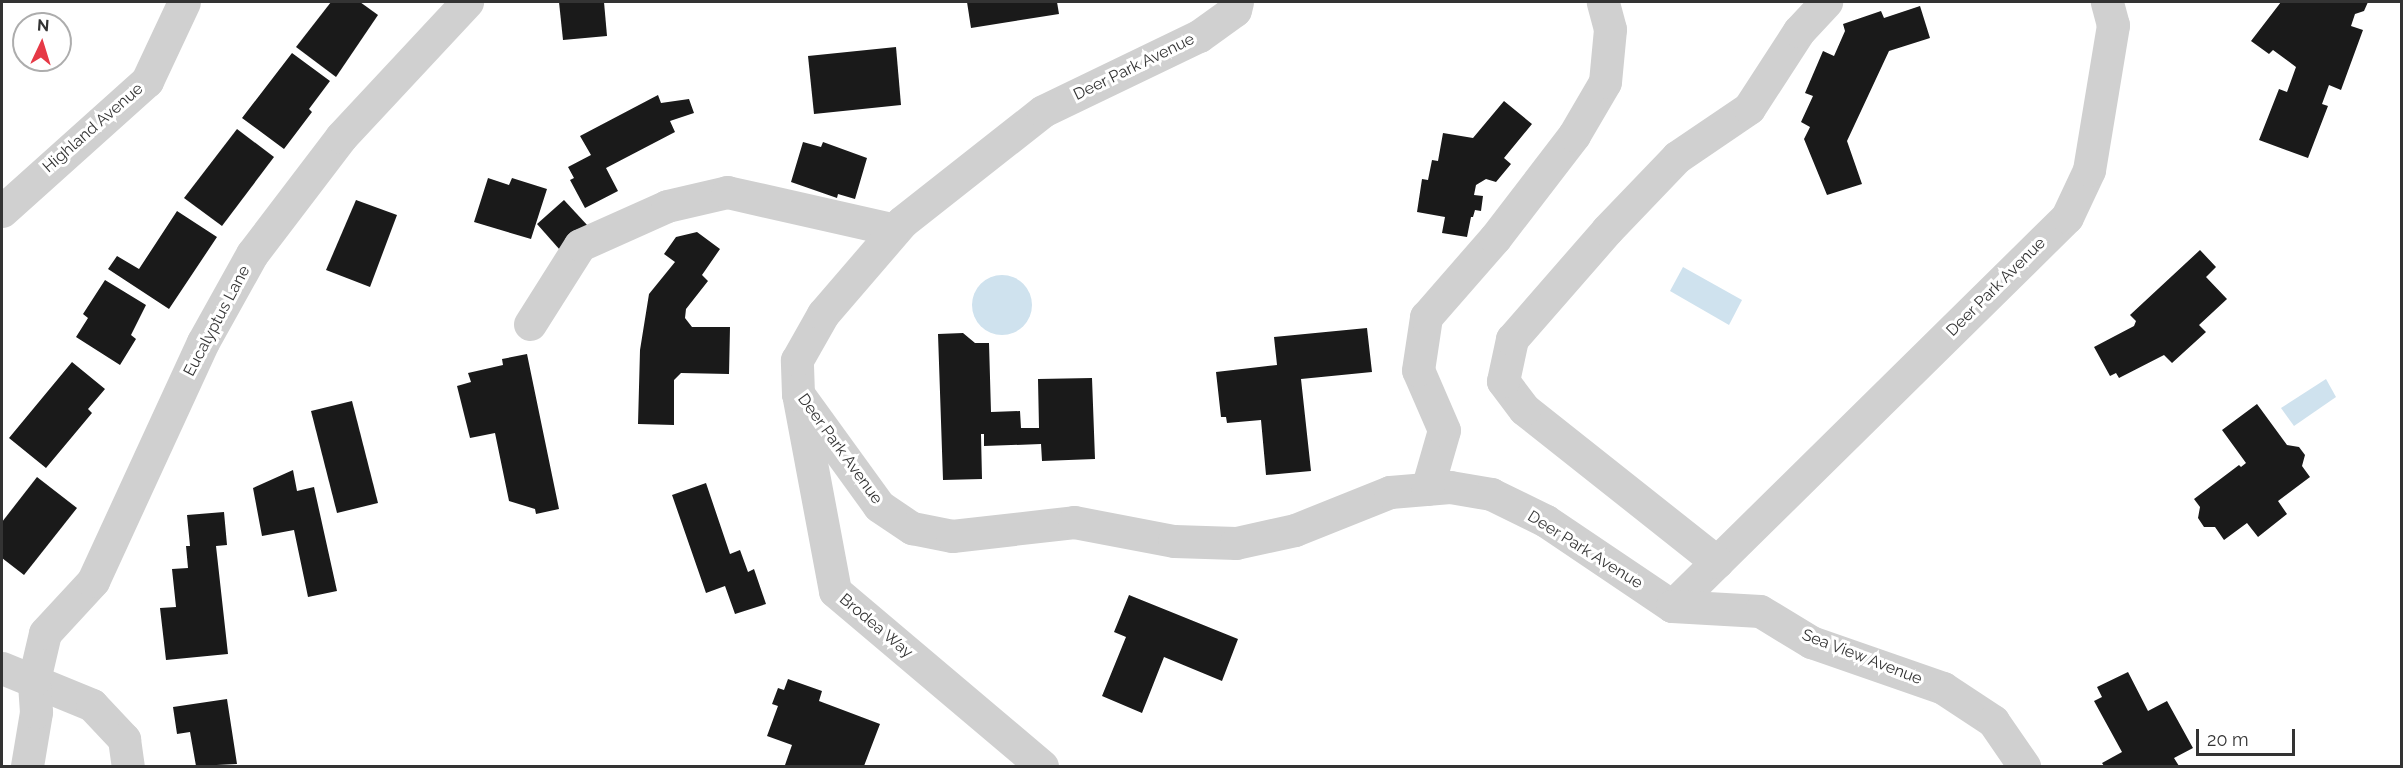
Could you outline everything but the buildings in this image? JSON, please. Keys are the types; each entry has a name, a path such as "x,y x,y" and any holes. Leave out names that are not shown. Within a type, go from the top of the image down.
{"street":[{"name":"Highland Avenue","path":"2,211 147,81 184,2"},
{"name":"Eucalyptus Lane","path":"27,766 36,712 34,680 45,633 93,581 203,342 252,254 340,137 467,2"},
{"name":"Deer Park Avenue","path":"1237,2 1235,10 1199,36 1043,111 895,230 823,314 797,360 798,394 879,506 912,528 952,536 1074,522 1174,541 1236,543 1295,530 1390,492 1450,487 1491,494 1546,521 1672,606 2067,217 2089,170 2113,25 2107,2"},
{"path":"1427,489 1444,430 1418,370 1426,317 1495,238 1574,135 1605,82 1610,29 1603,2"},
{"path":"1717,562 1524,409 1503,381 1507,360 1512,339 1607,230 1677,157 1749,108 1798,32 1826,2"},
{"path":"530,324 580,245 667,206 728,192 895,230"},
{"name":"Brodea Way","path":"798,394 835,591 1042,766"},
{"name":"Sea View Avenue","path":"1672,606 1760,611 1811,642 1944,688 1993,721 2024,766"},
{"path":"2,668 92,705 124,739 128,766"}],"water":[{"path":"1683,267 1742,300 1729,325 1670,291"},
{"path":"1002,275 1023,284 1032,305 1023,326 1002,335 981,326 972,305 981,284"},
{"path":"2326,379 2336,397 2294,426 2281,408"}]}
